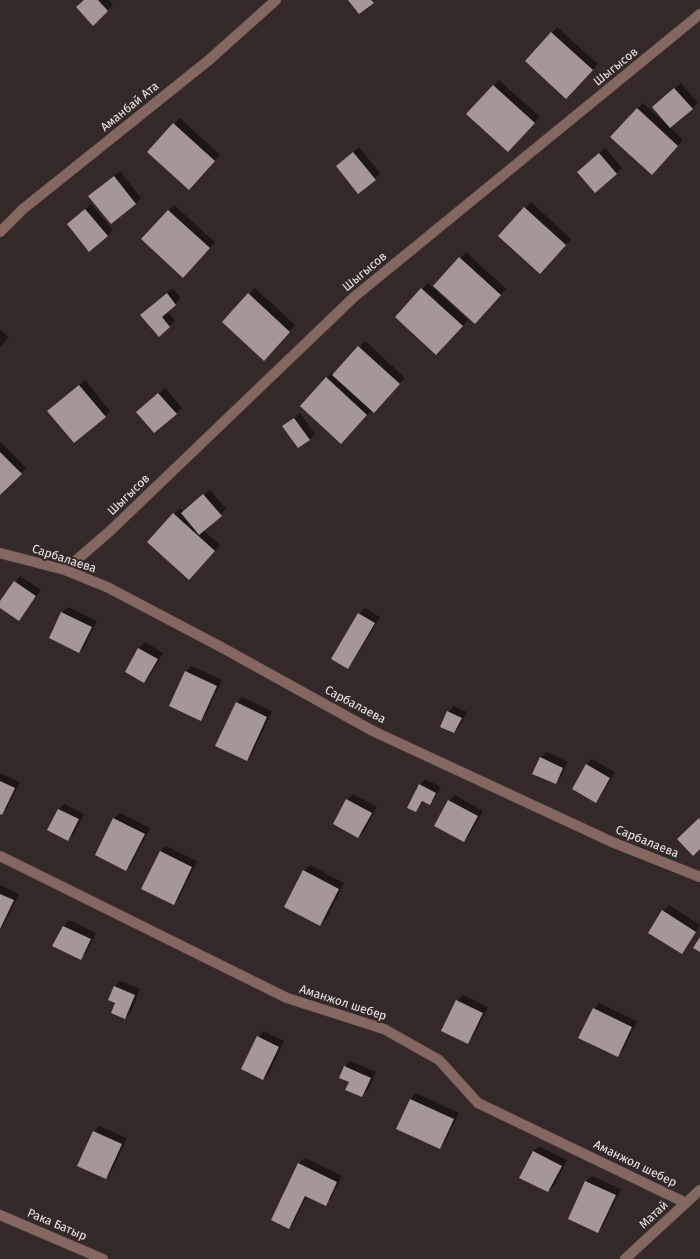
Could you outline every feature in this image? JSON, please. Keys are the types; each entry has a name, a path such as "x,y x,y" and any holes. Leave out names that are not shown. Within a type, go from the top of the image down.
{"street":[{"name":"Аманбай Ата","path":"0,232 23,209 209,60 276,0"},
{"name":"Шыгысов","path":"65,570 110,531 354,297 700,14"},
{"name":"Сарбалаева","path":"0,553 65,570 107,587 221,647 373,731 612,842 700,877"},
{"name":"Аманжол шебер","path":"0,856 287,998 384,1029 439,1060 478,1103 686,1203"},
{"name":"Матай","path":"625,1259 700,1190"},
{"name":"Рака Батыр","path":"0,1215 103,1259"}],"building":[{"path":"84,0 98,0 108,11 93,26 76,7"},
{"path":"348,0 371,0 374,3 359,14"},
{"path":"551,32 593,70 566,99 525,61"},
{"path":"493,85 535,123 508,152 466,114"},
{"path":"674,88 693,109 670,128 652,107"},
{"path":"637,108 678,146 652,175 610,137"},
{"path":"173,123 215,161 189,190 147,152"},
{"path":"353,152 376,180 358,194 336,166"},
{"path":"599,153 617,174 595,193 577,172"},
{"path":"114,176 136,204 111,224 88,196"},
{"path":"524,207 566,245 540,274 498,236"},
{"path":"85,209 108,236 89,252 67,224"},
{"path":"168,210 210,248 183,278 141,239"},
{"path":"459,257 501,295 475,324 433,286"},
{"path":"421,288 463,326 436,355 395,317"},
{"path":"167,293 176,305 162,317 170,327 159,337 140,315"},
{"path":"248,293 290,332 264,361 222,322"},
{"path":"358,346 400,384 374,413 332,375"},
{"path":"326,377 367,415 341,444 300,406"},
{"path":"79,385 106,417 74,443 47,411"},
{"path":"158,393 177,414 154,433 136,412"},
{"path":"294,418 310,440 298,448 282,426"},
{"path":"0,452 22,474 0,495"},
{"path":"203,494 222,516 199,535 181,513"},
{"path":"173,513 215,551 189,580 147,542"},
{"path":"14,581 36,596 19,621 0,608 0,601"},
{"path":"61,612 92,627 79,653 49,638"},
{"path":"358,613 375,623 348,669 331,659"},
{"path":"138,648 158,659 144,683 125,672"},
{"path":"185,671 217,686 201,721 169,706"},
{"path":"236,702 267,717 247,761 215,746"},
{"path":"447,711 462,718 454,733 440,727"},
{"path":"540,757 563,768 556,784 532,774"},
{"path":"586,764 610,778 596,803 572,789"},
{"path":"0,781 15,788 2,815 0,814"},
{"path":"419,784 436,793 430,805 422,801 416,812 407,808"},
{"path":"346,799 372,813 358,838 333,824"},
{"path":"448,800 478,816 464,842 434,826"},
{"path":"58,809 79,819 68,841 47,830"},
{"path":"113,818 145,834 126,871 95,855"},
{"path":"699,818 700,849 693,856 677,839"},
{"path":"160,851 192,867 174,905 141,889"},
{"path":"303,870 339,889 320,926 284,907"},
{"path":"0,894 14,900 0,929"},
{"path":"662,910 696,932 682,954 648,933"},
{"path":"63,926 91,939 81,960 52,946"},
{"path":"700,937 700,952 693,948"},
{"path":"114,986 135,995 125,1019 111,1013 115,1003 108,1000"},
{"path":"456,1000 483,1013 468,1044 441,1031"},
{"path":"593,1008 632,1027 618,1057 578,1038"},
{"path":"257,1036 279,1047 263,1080 241,1069"},
{"path":"344,1066 371,1078 362,1097 345,1090 349,1082 339,1078"},
{"path":"410,1099 454,1119 440,1149 396,1129"},
{"path":"93,1131 122,1144 106,1179 77,1166"},
{"path":"533,1151 562,1166 548,1192 519,1178"},
{"path":"298,1163 337,1182 326,1206 305,1196 289,1229 271,1220"},
{"path":"585,1181 616,1195 598,1233 568,1219"}]}
